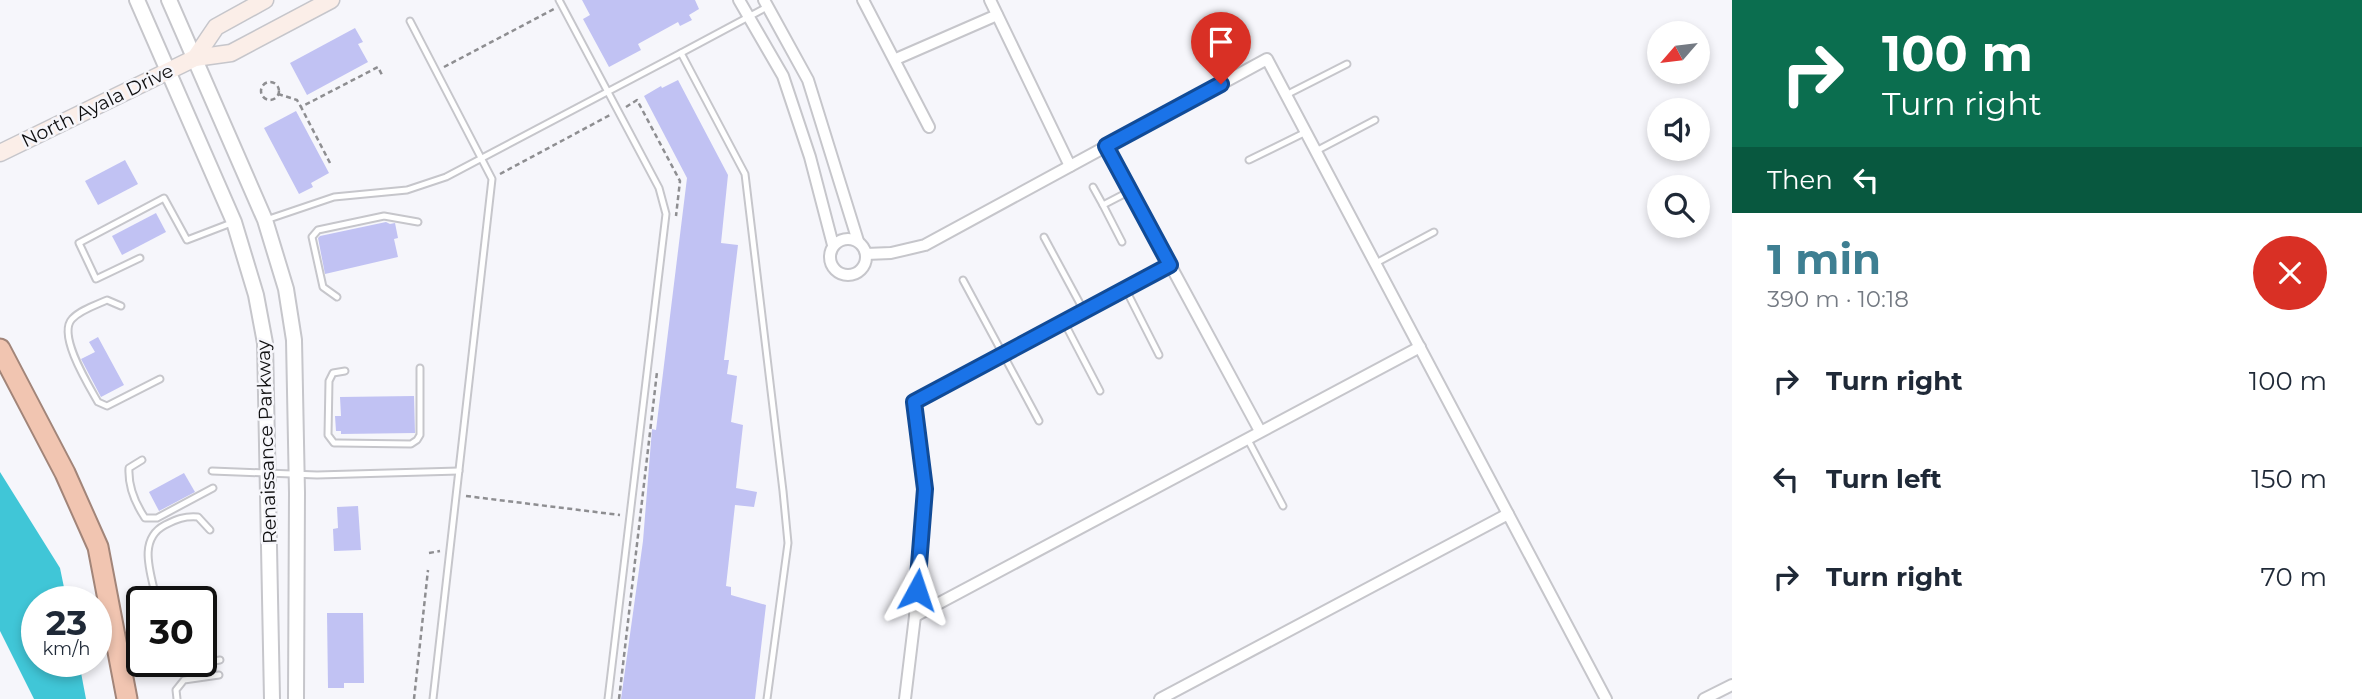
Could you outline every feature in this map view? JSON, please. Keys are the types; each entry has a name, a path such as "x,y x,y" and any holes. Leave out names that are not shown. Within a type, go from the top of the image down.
{"highway":[{"path":"0,349 65,473 98,547 127,699"}],"main road":[{"name":"North Ayala Drive","path":"195,58 216,27 265,0"},
{"name":"North Ayala Drive","path":"0,153 195,58 231,53 331,0"}],"street":[{"name":"Renaissance Parkway","path":"137,0 234,222 256,295 265,343 272,699"},
{"name":"Renaissance Parkway","path":"169,0 265,220 286,289 294,340 296,699"},
{"path":"739,0 783,76 819,189 833,245 830,263 844,275 856,273 865,264 866,254 858,241 808,80 766,3"},
{"path":"863,0 929,127"},
{"path":"990,0 1070,166"},
{"path":"896,59 997,15"},
{"path":"866,254 891,253 925,245 1267,59 1606,699"},
{"path":"1106,146 1260,430"},
{"path":"819,189 842,184"},
{"path":"833,245 842,239 858,241"},
{"path":"905,699 925,489 914,402 1170,265"},
{"path":"915,616 1420,347"},
{"path":"1160,699 1508,514"},
{"path":"1704,699 1732,685"}],"lane":[{"path":"559,0 659,188 666,214 608,699"},
{"path":"265,220 334,197 407,190 446,177 748,17 766,3"},
{"path":"410,21 492,179 433,699"},
{"path":"681,53 745,174 788,542 767,699"},
{"path":"1286,95 1348,64"},
{"path":"1316,150 1375,120"},
{"path":"1249,160 1306,132"},
{"path":"1093,187 1122,242"},
{"path":"1103,205 1130,191"},
{"path":"140,258 96,279 79,243 164,198 187,240 234,222"},
{"path":"337,297 323,287 312,237 318,230 384,216 418,222"},
{"path":"1376,263 1434,232"},
{"path":"1044,237 1084,312"},
{"path":"963,279 1039,421"},
{"path":"1126,290 1159,355"},
{"path":"121,306 107,300 74,317 69,323 68,337 77,363 98,402 107,406 160,379"},
{"path":"1064,322 1100,391"},
{"path":"345,371 333,373 329,380 330,440 338,443 411,444 420,435 420,368"},
{"path":"1247,438 1283,506"},
{"path":"142,460 129,468 128,480 137,506 145,518 157,518 213,488"},
{"path":"212,471 296,474 459,471"},
{"path":"154,586 148,548 150,537 156,530 183,516 198,517 210,530"},
{"path":"177,699 176,690 184,680 219,676"}],"path":[{"path":"444,67 554,9"},
{"path":"301,107 378,66 383,77"},
{"path":"272,82 279,88 278,94 274,99 268,100 261,95 260,88 264,83 272,82"},
{"path":"278,94 297,100 330,163"},
{"path":"500,174 610,115"},
{"path":"466,496 620,515"},
{"path":"414,699 428,570"}],"water":[{"path":"0,472 60,568 64,586 21,586 21,673 0,631"},
{"path":"23,677 82,677 86,699 34,699"}],"building":[{"path":"582,0 695,0 699,9 689,15 692,20 680,26 678,22 638,44 641,50 609,67 583,19 590,15"},
{"path":"355,28 363,42 358,44 368,62 307,95 290,63"},
{"path":"678,80 728,175 721,243 738,245 724,360 729,360 727,374 737,376 731,422 743,425 736,488 757,492 754,507 735,505 726,586 731,587 731,595 766,605 755,699 621,699 643,541 652,429 656,430 687,178 644,96"},
{"path":"296,111 329,173 311,183 313,187 299,194 264,128"},
{"path":"125,160 138,184 98,205 85,181"},
{"path":"156,213 166,232 122,255 112,236"},
{"path":"386,222 395,223 398,238 394,239 398,257 325,274 318,238 320,236"},
{"path":"98,337 124,385 101,397 81,359 95,352 89,342"},
{"path":"414,396 415,433 341,434 341,431 336,431 335,416 341,416 340,397"},
{"path":"184,473 195,492 159,511 149,492"},
{"path":"358,506 361,550 334,551 333,529 338,528 337,507"},
{"path":"327,613 363,613 364,683 344,683 344,688 328,688"}],"route":[{"path":"917,590 925,489 914,402 1170,265 1106,146 1221,84"}]}
